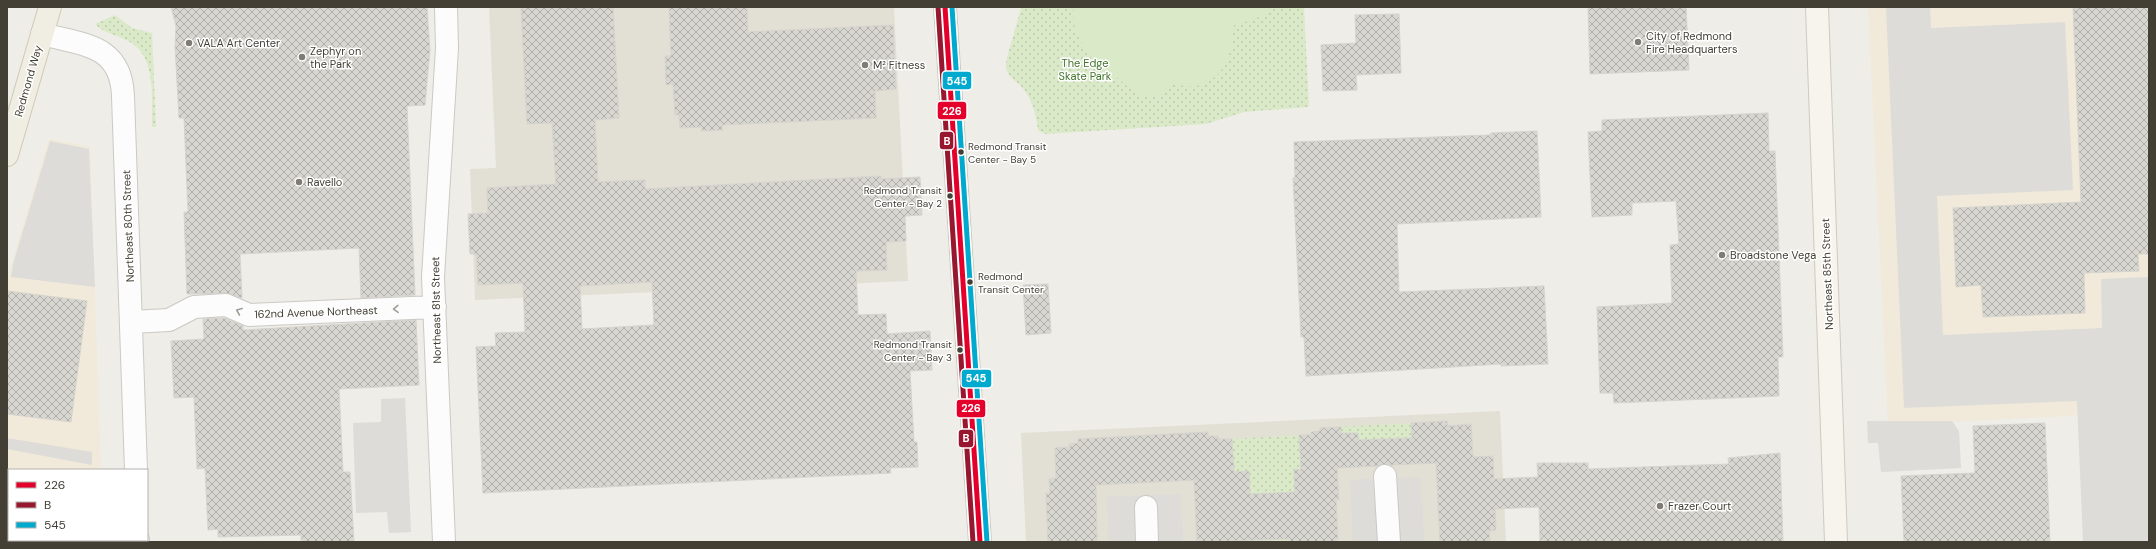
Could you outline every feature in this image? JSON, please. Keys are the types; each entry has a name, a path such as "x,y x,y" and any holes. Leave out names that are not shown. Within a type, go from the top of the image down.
{"main road":[{"name":"Redmond Way","path":"7,155 50,7"}],"street":[{"name":"Northeast 81st Street","path":"444,542 434,277 447,48 446,7"},
{"path":"945,7 980,542"},
{"name":"Northeast 85th Street","path":"1817,7 1836,542"},
{"name":"Northeast 80th Street","path":"42,34 97,49 110,58 119,70 123,96 136,469"},
{"name":"162nd Avenue Northeast","path":"131,322 169,320 194,307 226,305 249,315 435,307"},
{"path":"1385,476 1388,542"},
{"path":"1146,507 1147,542"}],"shaded area":[{"path":"489,7 894,7 908,281 475,300 470,169 496,168"},
{"path":"1868,7 2149,7 2149,412 1888,425"},
{"path":"1886,7 1930,7 1931,28 2065,22 2073,190 1937,196 1943,335 2102,328 2101,279 2149,277 2149,542 2083,542 2077,401 1904,408"},
{"path":"49,139 90,147 101,469 8,469 8,541 103,542 7,542 7,279"},
{"path":"50,141 89,149 95,287 11,277 13,264"},
{"path":"405,398 411,532 389,533 387,512 356,513 353,423 381,422 381,399"},
{"path":"1500,411 1506,542 1026,542 1021,433"},
{"path":"1867,421 1952,421 1959,431 1961,468 1881,472 1878,443 1868,443"},
{"path":"7,438 92,452 92,465 7,449"},
{"path":"1421,477 1424,542 1353,542 1350,480"},
{"path":"1181,494 1183,542 1109,542 1107,497"}],"green space":[{"name":"The Edge Skate Park","path":"1021,7 1304,7 1309,107 1244,112 1206,124 1045,134 1038,130 1035,112 1028,95 1010,76 1006,67"},
{"path":"1074,7 1270,7 1263,15 1259,17 1234,25 1232,44 1227,60 1223,68 1211,80 1192,86 1185,86 1175,83 1159,96 1146,97 1131,89 1121,81 1084,46 1075,28 1073,20"},
{"path":"115,15 132,28 152,33 156,127 152,127 152,94 149,71 146,60 141,51 128,41 99,28 95,24"},
{"path":"1411,423 1412,438 1399,439 1400,465 1359,467 1358,433 1341,433 1341,427"},
{"path":"1299,435 1301,469 1294,470 1295,503 1290,542 1246,542 1253,541 1249,471 1234,472 1232,439"}],"building":[{"path":"171,7 427,7 430,50 425,105 407,106 415,295 361,298 359,248 240,254 242,298 226,293 187,294 184,212 188,212 184,118 179,118 175,46 176,26"},
{"path":"521,7 613,7 619,118 595,120 598,182 645,180 645,189 881,176 881,179 920,177 922,215 905,216 906,241 886,242 887,270 856,271 858,315 886,314 887,334 930,331 932,370 910,371 914,442 917,442 918,467 890,468 891,473 483,493 476,347 496,346 495,333 525,332 523,283 478,285 476,254 470,254 468,214 488,213 487,188 556,184 552,123 527,124","holes":["652,282 654,325 582,329 580,286"]},
{"path":"669,7 747,7 748,32 893,25 896,89 875,91 876,118 722,125 723,130 702,131 701,127 680,128 679,115 675,115 673,84 666,85 665,56 671,56"},
{"name":"City of Redmond Fire Headquarters","path":"1588,7 1686,7 1689,70 1590,74"},
{"path":"2073,7 2149,7 2149,254 2138,254 2139,271 2084,273 2085,313 1983,317 1981,285 1956,287 1953,208 2081,202"},
{"path":"1399,14 1401,73 1356,75 1357,90 1323,91 1321,45 1356,43 1355,15"},
{"name":"Broadstone Vega","path":"1768,113 1769,151 1775,151 1783,357 1778,357 1779,396 1614,403 1613,393 1600,393 1597,307 1672,303 1670,245 1679,244 1676,201 1632,203 1632,215 1592,217 1588,132 1602,131 1602,120"},
{"path":"1537,131 1541,217 1397,224 1399,292 1544,286 1548,364 1501,366 1501,364 1306,376 1304,337 1301,337 1293,178 1295,178 1294,142 1490,135 1491,133"},
{"path":"1048,284 1051,333 1026,335 1023,285"},
{"path":"7,291 87,301 71,422 7,414"},
{"path":"224,318 243,326 243,330 416,320 419,385 339,389 343,472 350,472 354,542 301,542 301,535 218,537 218,529 208,530 205,468 197,469 194,397 174,398 171,341 204,339 203,319"},
{"path":"1447,421 1448,426 1471,424 1473,457 1493,456 1494,479 1538,477 1537,463 1588,463 1588,469 1729,464 1728,458 1780,453 1783,542 1540,542 1539,507 1495,509 1496,530 1489,531 1490,542 1440,542 1436,463 1385,464 1378,466 1337,468 1339,500 1336,500 1338,539 1336,539 1336,542 1290,542 1290,539 1197,542 1194,480 1096,485 1097,542 1048,542 1046,493 1050,493 1049,479 1056,478 1055,448 1070,447 1069,444 1078,443 1078,439 1208,432 1208,436 1218,436 1218,439 1232,439 1234,472 1249,471 1250,494 1295,492 1294,470 1301,469 1299,435 1311,435 1311,432 1320,431 1320,428 1341,427 1341,433 1358,433 1358,440 1412,438 1411,423"},
{"path":"2045,423 2050,542 1904,542 1901,476 1975,473 1973,426"}],"transit line":[{"name":"B","path":"938,7 973,542"},
{"name":"226","path":"945,7 980,542"},
{"name":"545","path":"952,7 987,542"}],"place":[{"name":"City of Redmond Fire Headquarters","path":"1638,42"},
{"name":"VALA Art Center","path":"189,43"},
{"name":"Zephyr on the Park","path":"302,57"},
{"name":"M² Fitness","path":"865,65"},
{"name":"Redmond Transit Center - Bay 5","path":"961,152"},
{"name":"Ravello","path":"299,182"},
{"name":"Redmond Transit Center - Bay 2","path":"950,196"},
{"name":"Broadstone Vega","path":"1722,255"},
{"name":"Redmond Transit Center","path":"970,282"},
{"name":"Redmond Transit Center - Bay 3","path":"960,350"},
{"name":"Frazer Court","path":"1660,506"}]}
